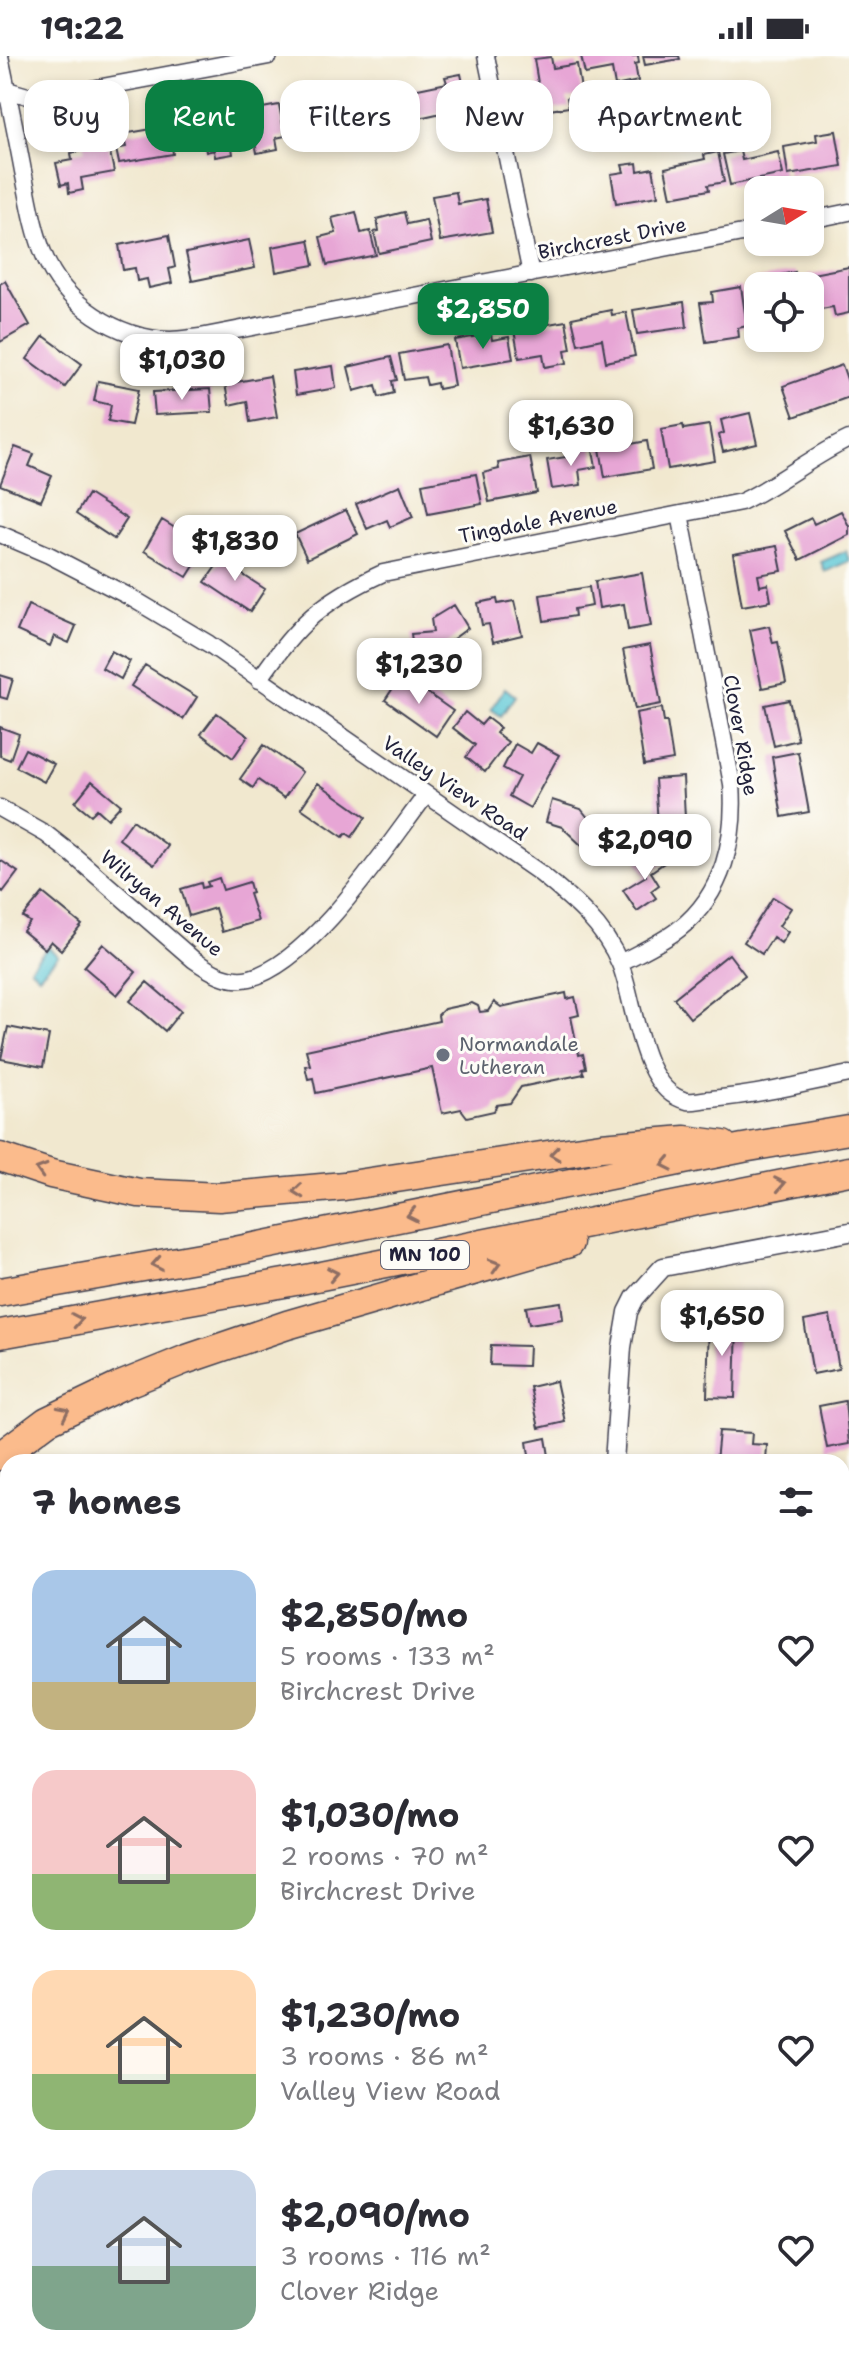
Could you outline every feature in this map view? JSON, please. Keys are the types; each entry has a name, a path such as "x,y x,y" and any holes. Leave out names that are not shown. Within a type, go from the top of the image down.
{"highway":[{"name":"MN 100","path":"0,1292 235,1251 743,1148 849,1130"},
{"path":"0,1157 51,1174 139,1193 219,1197 344,1186 601,1147 685,1140 743,1148"},
{"name":"MN 100","path":"0,1334 301,1280 849,1171"},
{"path":"3,1454 47,1421 184,1360 287,1325 730,1194"}],"street":[{"name":"Birchcrest Drive","path":"0,56 4,91 34,225 44,256 59,283 82,306 108,324 137,334 168,340 200,337 744,233"},
{"path":"4,91 38,99 269,56"},
{"path":"486,56 531,274"},
{"path":"824,217 849,212"},
{"name":"Tingdale Avenue","path":"259,680 296,631 322,606 352,587 383,573 741,502 849,439"},
{"name":"Clover Ridge","path":"620,963 680,928 703,905 720,877 732,832 732,784 680,514"},
{"name":"Valley View Road","path":"0,534 49,555 130,597 209,644 573,899 599,930 620,963 641,1043 655,1074 668,1089 686,1101 733,1097 849,1074"},
{"name":"Wilryan Avenue","path":"0,808 46,834 194,960 230,979 250,978 288,958 321,930 426,795"},
{"path":"615,1454 622,1347 628,1312 635,1298 663,1267 849,1232"}],"water":[{"path":"846,551 849,561 825,572 821,562"},
{"path":"505,688 515,696 501,716 491,709"},
{"path":"48,947 58,956 39,976 30,968"}],"building":[{"path":"581,56 638,56 639,63 635,64 638,80 614,80 612,69 585,74"},
{"path":"643,56 679,56 680,59 645,65"},
{"path":"551,57 553,68 577,64 580,80 569,80 569,107 553,109 553,80 538,80 534,59"},
{"path":"461,74 462,80 446,80 445,77"},
{"path":"436,85 436,114 420,118 420,89"},
{"path":"279,105 280,137 276,138 278,149 264,152 264,108"},
{"path":"145,130 145,152 173,154 119,163 117,152 129,152 129,133"},
{"path":"836,131 842,166 788,175 784,147 817,141 816,134"},
{"path":"110,152 114,172 81,178 83,190 69,193 68,183 61,185 56,163 72,160 71,153"},
{"path":"214,152 233,152 233,154 215,157"},
{"path":"718,152 724,182 708,185 709,190 671,197 665,168 705,159 704,155"},
{"path":"740,152 742,160 778,152 783,174 744,176 744,182 730,185 723,154"},
{"path":"637,163 638,171 653,168 658,196 616,203 611,174 624,172 622,165"},
{"path":"456,192 458,204 486,199 492,232 440,241 432,196"},
{"path":"356,212 361,233 370,231 376,255 327,265 320,237 336,233 332,218"},
{"path":"404,212 407,224 426,220 431,242 379,253 374,232 379,231 377,219"},
{"path":"169,235 175,267 169,269 172,283 149,288 147,279 137,281 135,268 123,270 119,245"},
{"path":"249,240 255,268 192,281 186,253"},
{"path":"309,240 314,265 276,272 272,247"},
{"path":"849,267 849,313 835,316 833,307 824,308 823,272"},
{"path":"5,281 30,325 0,342 0,284"},
{"path":"741,287 744,327 738,328 739,337 706,342 700,303 713,302 712,292"},
{"path":"684,302 687,327 637,334 633,310"},
{"path":"611,310 612,315 626,312 635,356 606,362 602,339 578,344 572,318"},
{"path":"566,321 571,349 565,350 567,363 545,367 543,354 519,358 514,330"},
{"path":"491,334 492,340 509,337 513,359 460,368 455,340"},
{"path":"44,336 82,364 65,387 27,359"},
{"path":"447,345 454,386 438,389 437,383 427,385 425,377 404,380 399,354"},
{"path":"391,357 397,380 392,381 394,393 379,397 376,385 354,391 348,367"},
{"path":"842,365 849,385 849,397 794,417 783,386"},
{"path":"333,366 336,388 296,395 293,372"},
{"path":"270,376 277,417 250,422 247,401 229,405 225,384"},
{"path":"98,381 139,389 131,425 108,421 111,405 94,401"},
{"path":"210,389 212,412 155,415 153,392"},
{"path":"750,413 757,444 723,452 719,435 724,433 721,420"},
{"path":"683,425 684,429 709,425 715,461 668,469 661,429"},
{"path":"630,438 631,444 647,441 652,469 605,477 599,443"},
{"path":"592,446 596,467 579,470 581,485 552,489 547,460 572,456 570,449"},
{"path":"15,447 34,454 29,466 52,476 41,501 0,485"},
{"path":"530,457 537,493 489,502 483,473 499,469 498,463"},
{"path":"476,474 482,504 428,514 422,484"},
{"path":"400,485 413,517 390,527 387,520 367,529 356,504"},
{"path":"88,494 127,519 114,539 76,514"},
{"path":"346,510 358,534 307,559 295,534"},
{"path":"841,511 849,526 849,535 800,560 785,531 811,518 814,524"},
{"path":"162,520 206,547 187,577 144,551"},
{"path":"777,546 782,571 758,575 760,586 768,584 771,601 742,606 733,554"},
{"path":"226,552 242,562 237,571 265,589 250,612 205,582"},
{"path":"642,573 651,626 628,630 624,604 599,608 595,581"},
{"path":"589,587 592,606 574,609 575,616 544,621 540,595"},
{"path":"497,599 498,604 514,601 522,635 493,642 489,624 482,625 478,603"},
{"path":"28,605 76,626 69,643 54,636 50,646 17,631"},
{"path":"454,605 468,628 445,645 413,648 411,634 433,632 431,619"},
{"path":"769,626 773,643 778,642 786,683 762,688 750,630"},
{"path":"650,645 661,704 635,709 623,650"},
{"path":"374,647 388,677 377,683 362,653"},
{"path":"111,651 130,661 121,679 102,668"},
{"path":"145,665 197,697 183,719 131,686"},
{"path":"0,675 13,679 7,699 0,697"},
{"path":"402,675 453,711 436,736 385,700"},
{"path":"789,700 798,740 774,746 765,705"},
{"path":"662,708 673,760 644,765 636,713"},
{"path":"465,712 481,725 487,718 500,728 496,733 508,742 485,772 466,757 475,745 453,728"},
{"path":"217,713 248,736 233,758 201,734"},
{"path":"0,727 19,734 10,760 0,756"},
{"path":"537,743 559,755 530,808 509,796 519,777 503,768 515,744 531,753"},
{"path":"264,745 302,772 284,798 258,780 253,788 240,779"},
{"path":"25,749 54,764 44,782 16,767"},
{"path":"798,752 809,812 782,817 772,757"},
{"path":"683,777 686,839 659,840 655,779"},
{"path":"92,781 121,805 108,819 97,809 91,815 75,802"},
{"path":"318,783 366,817 352,837 346,833 343,837 301,808"},
{"path":"552,800 581,809 601,834 584,848 562,827 546,822"},
{"path":"133,820 168,846 154,865 119,839"},
{"path":"655,850 664,863 651,872 659,885 651,891 656,898 637,911 623,890 646,876 637,862"},
{"path":"0,860 18,872 3,892 0,889"},
{"path":"219,878 223,890 249,882 252,893 249,894 258,921 222,932 215,908 189,916 181,889 201,883 202,888 209,886 207,882"},
{"path":"43,893 82,925 61,950 51,941 45,949 23,931 30,922 23,917"},
{"path":"773,897 791,908 779,926 788,932 781,943 773,937 762,954 744,942"},
{"path":"103,944 136,972 117,995 84,967"},
{"path":"729,954 745,975 690,1018 674,998"},
{"path":"147,982 181,1011 165,1031 130,1001"},
{"name":"Normandale Lutheran","path":"566,993 567,999 575,997 579,1015 571,1017 579,1055 583,1054 584,1074 521,1087 510,1103 497,1105 494,1111 467,1117 461,1109 442,1113 432,1068 316,1093 313,1078 308,1079 305,1066 310,1065 306,1050 439,1021 438,1015 444,1009 472,1003 478,1006 480,1012 488,1011 494,1002 501,1007"},
{"path":"8,1027 49,1035 43,1067 1,1059"},
{"path":"561,1302 563,1319 529,1324 526,1307"},
{"path":"830,1316 839,1369 813,1374 804,1321"},
{"path":"709,1319 737,1320 735,1398 707,1397"},
{"path":"491,1345 529,1346 528,1366 490,1365"},
{"path":"556,1381 565,1422 539,1428 530,1387"},
{"path":"845,1401 849,1444 827,1448 819,1406"},
{"path":"719,1431 752,1433 751,1444 767,1445 766,1454 717,1454"},
{"path":"546,1438 549,1454 529,1454 527,1442"}],"place":[{"name":"Normandale Lutheran","path":"443,1055"}]}
